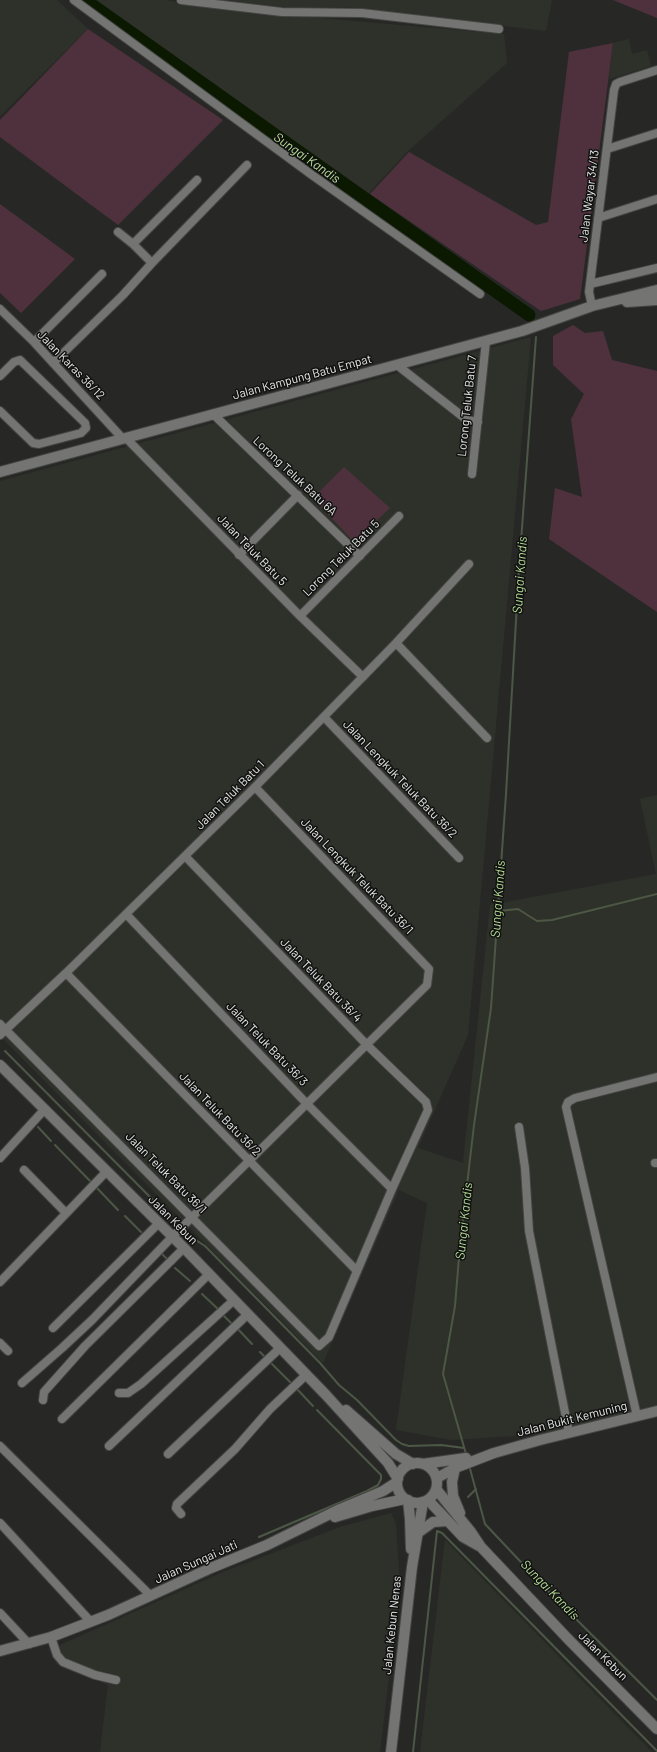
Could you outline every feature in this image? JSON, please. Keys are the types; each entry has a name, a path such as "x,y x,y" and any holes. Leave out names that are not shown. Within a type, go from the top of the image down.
{"main road":[{"name":"Jalan Kampung Batu Empat","path":"0,472 486,341 522,331 592,306 657,290"},
{"name":"Jalan Kampung Batu Empat","path":"609,301 657,300"},
{"name":"Jalan Kebun","path":"1,1069 184,1248 233,1301 326,1395 388,1463 398,1480"},
{"name":"Jalan Kebun","path":"326,1395 359,1420 396,1454 412,1464"},
{"name":"Jalan Bukit Kemuning","path":"423,1464 458,1460 494,1453 657,1411"},
{"name":"Jalan Bukit Kemuning","path":"437,1478 455,1468 494,1453"},
{"path":"412,1464 423,1464 432,1469 437,1478 436,1489 425,1501 413,1502 406,1499 399,1491 398,1480 401,1472 412,1464"},
{"path":"455,1468 452,1482 453,1496 459,1511 471,1532"},
{"name":"Jalan Sungai Jati","path":"0,1651 51,1638 91,1622 314,1523 383,1491 398,1480"},
{"name":"Jalan Kebun","path":"436,1489 471,1532 481,1547 569,1640 657,1729"},
{"path":"314,1523 406,1499"},
{"path":"406,1499 410,1519 412,1567"},
{"name":"Jalan Kebun","path":"425,1501 463,1537 481,1547"},
{"name":"Jalan Kebun Nenas","path":"391,1752 412,1567 425,1501"},
{"path":"419,1532 433,1522 447,1521"}],"street":[{"path":"74,0 312,175 480,294"},
{"path":"180,0 282,12 362,13 499,29"},
{"name":"Jalan Wayar 34/13","path":"592,306 590,284 614,90 616,84 620,82 657,70"},
{"path":"607,149 657,133"},
{"path":"53,363 123,295 247,165"},
{"path":"133,244 197,180"},
{"path":"598,218 657,199"},
{"path":"118,232 133,244 152,263"},
{"path":"590,284 657,268"},
{"path":"34,342 102,274"},
{"name":"Jalan Karas 36/12","path":"0,309 34,342 124,438"},
{"name":"Lorong Teluk Batu 7","path":"472,474 486,341"},
{"path":"0,376 14,362 20,360 85,423 86,428 81,433 39,444 33,443 0,411"},
{"path":"396,365 467,420 478,422"},
{"name":"Lorong Teluk Batu 6A","path":"213,414 275,476 298,495 360,556"},
{"name":"Jalan Teluk Batu 5","path":"124,438 239,555 363,677"},
{"path":"239,555 298,495"},
{"name":"Lorong Teluk Batu 5","path":"300,616 399,516"},
{"name":"Jalan Teluk Batu 1","path":"2,1030 66,973 255,787 396,643 469,564"},
{"path":"396,643 487,738"},
{"name":"Jalan Lengkuk Teluk Batu 36/2","path":"324,717 460,858"},
{"name":"Jalan Lengkuk Teluk Batu 36/1","path":"255,787 429,969 427,985 367,1045"},
{"name":"Jalan Teluk Batu 36/4","path":"185,856 367,1045 426,1102 428,1110 392,1189 329,1336 320,1346 313,1341"},
{"name":"Jalan Teluk Batu 36/3","path":"126,914 307,1104 392,1189"},
{"name":"Jalan Teluk Batu 36/2","path":"66,973 357,1271"},
{"name":"Jalan Teluk Batu 36/1","path":"2,1030 193,1217 313,1341"},
{"path":"22,1383 92,1320 172,1237 367,1045"},
{"path":"637,1416 566,1107 568,1102 575,1098 657,1077"},
{"path":"0,1158 44,1110"},
{"path":"519,1127 525,1168 529,1231 569,1433"},
{"path":"24,1170 66,1213"},
{"path":"0,1282 106,1172"},
{"path":"53,1328 158,1224"},
{"path":"43,1400 44,1392 85,1346 184,1248"},
{"path":"62,1419 208,1275"},
{"path":"119,1393 128,1393 141,1384 233,1301"},
{"path":"109,1446 247,1315"},
{"path":"0,1343 8,1351"},
{"path":"168,1454 280,1348"},
{"path":"181,1514 176,1508 177,1504 235,1449 270,1409 306,1375"},
{"path":"0,1446 151,1596"},
{"path":"0,1523 91,1622"},
{"path":"0,1613 30,1644"},
{"path":"51,1638 57,1655 63,1662 95,1675 116,1680"}],"shaded area":[{"path":"0,0 57,0 88,29 0,116"},
{"path":"90,0 164,0 226,9 284,15 504,34 507,63 408,151 367,195"},
{"path":"221,0 552,0 546,31 347,7 286,7"},
{"path":"613,0 657,0 657,18"},
{"path":"88,29 223,120 118,225 0,137 0,120"},
{"path":"629,39 632,54 647,50 651,66 609,79 613,43"},
{"path":"613,43 580,299 541,311 370,194 409,152 536,225 548,222 569,52"},
{"path":"0,204 75,259 21,313 0,293"},
{"path":"573,325 585,333 603,331 612,360 657,371 657,612 549,539 555,488 582,497 571,419 584,394 553,365 553,336"},
{"path":"531,337 468,1035 418,1148 463,1163 490,905 656,874 640,799 657,795 657,1406 544,1434 451,1440 396,1430 427,1203 399,1190 323,1363 0,1036 0,481"},
{"path":"344,467 390,508 354,542 313,498"},
{"path":"391,1513 396,1524 400,1585 380,1752 100,1752 108,1685 57,1664 49,1650 223,1572 340,1527"},
{"path":"445,1540 652,1752 420,1752"}],"waterway":[{"name":"Sungai Kandis","path":"85,0 529,315"},
{"name":"Sungai Kandis","path":"466,1454 443,1374 455,1306 460,1245 474,1125 491,1008 506,794 519,569 536,337"},
{"path":"499,911 518,909 537,921 552,920 657,894"},
{"path":"5,1051 160,1207"},
{"path":"38,1127 51,1141"},
{"path":"55,1145 92,1183"},
{"path":"95,1186 118,1210"},
{"path":"125,1216 141,1232"},
{"path":"191,1237 205,1246 320,1363 339,1385 357,1400 396,1440 409,1446 441,1445 464,1448"},
{"path":"161,1253 168,1260"},
{"path":"175,1268 190,1281"},
{"path":"202,1294 219,1310"},
{"path":"222,1314 233,1325"},
{"path":"236,1327 252,1344"},
{"path":"260,1352 264,1356"},
{"path":"272,1364 292,1384"},
{"path":"296,1388 313,1406"},
{"path":"259,1537 367,1491 378,1485 381,1479 381,1475 317,1410"},
{"name":"Sungai Kandis","path":"469,1465 485,1524 553,1596 657,1700"},
{"path":"468,1497 476,1489"},
{"path":"413,1752 437,1531 442,1533 657,1751"}]}
